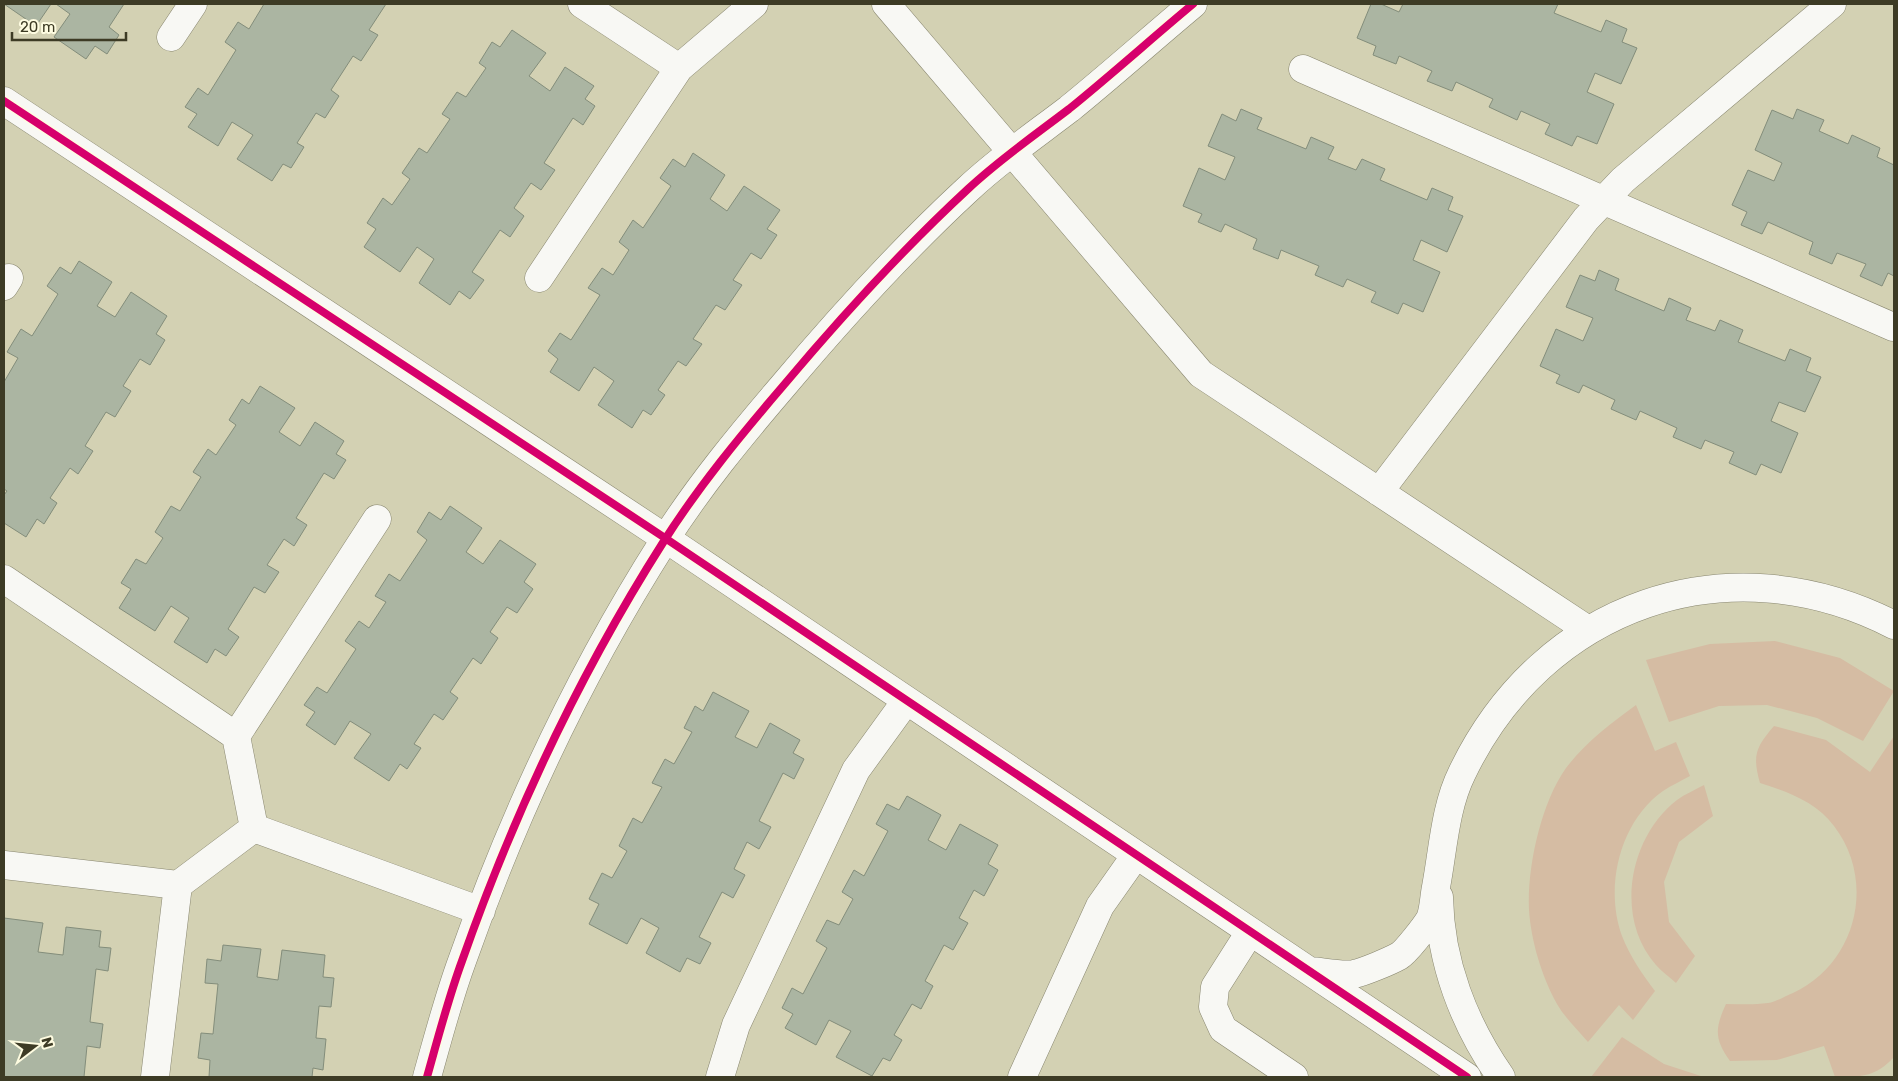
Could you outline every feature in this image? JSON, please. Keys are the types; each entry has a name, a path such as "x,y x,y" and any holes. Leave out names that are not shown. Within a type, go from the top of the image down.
{"street":[{"path":"171,37 193,4"},
{"path":"582,4 679,68"},
{"path":"539,278 679,68 754,4"},
{"path":"886,4 1201,374 1588,630"},
{"path":"427,1077 457,976 506,842 557,730 614,623 666,538 730,448 877,279 972,185 1011,152 1070,108 1193,4"},
{"path":"1379,492 1586,219 1623,180 1832,4"},
{"path":"1303,69 1894,327"},
{"path":"4,101 666,538 1308,971 1433,1068 1467,1077"},
{"path":"254,828 236,736 377,519"},
{"path":"4,579 236,736"},
{"path":"1308,971 1354,974 1401,955 1430,918 1448,820 1461,774 1485,730 1515,692 1548,658 1588,630 1631,608 1677,594 1725,586 1775,588 1821,596 1866,610 1894,625"},
{"path":"720,1077 736,1025 856,770 906,701"},
{"path":"254,828 481,911"},
{"path":"4,865 178,885 254,828"},
{"path":"1022,1077 1100,906 1136,855"},
{"path":"1439,873 1440,917 1449,965 1460,1002 1486,1054 1502,1077"},
{"path":"155,1077 178,885"},
{"path":"1250,932 1215,987 1213,1007 1224,1029 1294,1077"}],"shaded area":[{"path":"1775,641 1840,658 1894,691 1863,741 1817,718 1767,705 1719,706 1669,722 1646,660 1710,644"},
{"path":"1636,705 1655,751 1676,742 1690,776 1663,791 1648,804 1636,819 1626,837 1616,876 1615,897 1617,917 1622,936 1637,965 1655,991 1633,1020 1619,1005 1588,1042 1560,1009 1542,971 1530,922 1530,875 1537,836 1549,799 1557,782 1566,768 1590,742"},
{"path":"1774,726 1826,740 1870,772 1894,736 1894,1057 1881,1069 1868,1075 1835,1077 1824,1046 1777,1060 1730,1061 1719,1040 1718,1027 1726,1004 1763,1004 1771,1002 1793,993 1815,980 1832,963 1845,942 1853,920 1857,896 1855,872 1847,848 1834,826 1819,810 1810,804 1791,794 1760,783 1756,765 1757,752 1763,740"},
{"path":"1704,785 1713,816 1679,842 1664,882 1669,922 1695,956 1676,983 1656,965 1643,946 1635,925 1632,902 1633,879 1638,856 1648,835 1661,816 1677,800"},
{"path":"1622,1037 1664,1064 1704,1077 1591,1077"}],"building":[{"path":"4,4 51,4 36,26"},
{"path":"56,4 124,4 109,27 119,35 107,54 95,46 86,59 54,37 70,14"},
{"path":"264,4 386,4 369,30 378,35 361,61 353,56 331,90 339,96 325,118 316,113 297,143 304,147 291,168 283,164 272,181 237,159 253,135 232,122 218,146 188,127 197,114 185,107 198,88 208,95 236,50 225,42 238,22 249,29"},
{"path":"1371,4 1381,4 1399,12 1403,4 1558,4 1554,13 1601,32 1606,20 1627,29 1622,42 1637,48 1621,84 1595,73 1587,92 1614,104 1597,144 1577,136 1572,146 1545,134 1550,124 1521,111 1517,120 1489,107 1493,99 1456,82 1452,91 1427,81 1432,71 1399,56 1396,64 1373,55 1376,46 1357,38"},
{"path":"512,30 546,53 529,76 550,91 565,67 594,86 585,99 595,106 583,125 573,118 544,163 555,170 541,190 531,183 514,208 524,216 510,237 500,230 472,272 484,280 470,299 459,291 450,305 419,283 434,259 417,247 400,272 364,247 376,229 367,223 383,198 392,205 410,179 402,173 419,148 427,153 450,119 442,114 457,92 466,97 486,68 479,63 492,42 500,47"},
{"path":"1241,109 1262,118 1257,129 1306,149 1311,137 1334,147 1328,159 1356,170 1362,159 1385,169 1380,180 1427,200 1432,188 1453,197 1448,210 1463,216 1447,252 1421,240 1413,260 1440,272 1423,312 1403,303 1398,314 1371,302 1376,292 1347,279 1343,287 1315,275 1319,266 1281,250 1278,259 1253,249 1257,239 1225,224 1221,232 1198,222 1202,214 1183,206 1199,168 1225,180 1235,157 1208,146 1222,114 1236,121"},
{"path":"1797,109 1824,120 1819,131 1848,144 1852,135 1880,148 1877,157 1894,165 1894,276 1888,273 1882,286 1860,276 1866,264 1837,253 1832,264 1809,254 1813,242 1768,222 1762,234 1741,225 1747,212 1732,205 1748,170 1774,181 1782,163 1755,150 1772,110 1793,119"},
{"path":"693,153 725,175 710,199 727,211 744,186 780,210 767,229 777,235 761,259 751,253 733,280 742,285 725,310 716,305 693,339 702,344 686,366 678,361 658,390 665,395 651,415 643,410 632,428 598,405 614,381 594,367 579,391 550,372 558,359 548,351 560,333 571,340 600,295 588,288 602,268 613,275 629,250 619,242 633,220 643,228 671,186 660,178 673,159 685,167"},
{"path":"79,261 112,282 97,306 115,317 131,292 167,316 156,334 165,340 150,365 140,359 123,386 131,391 115,417 106,412 85,446 93,451 78,474 70,468 50,498 57,503 44,524 37,519 26,537 4,523 4,495 7,491 4,489 4,382 18,358 7,352 21,329 32,336 58,294 47,286 60,267 71,274"},
{"path":"1599,270 1619,279 1615,290 1664,311 1669,298 1691,308 1686,320 1715,331 1720,320 1743,330 1738,342 1785,361 1790,349 1811,358 1806,371 1821,377 1805,412 1779,402 1771,421 1798,433 1781,473 1761,464 1756,475 1729,463 1734,452 1705,440 1701,449 1673,437 1677,428 1640,411 1636,420 1611,409 1615,400 1583,385 1579,393 1556,383 1560,375 1540,366 1556,329 1583,341 1593,318 1566,307 1580,275 1595,281"},
{"path":"260,386 295,408 279,432 300,446 315,422 344,441 336,454 346,460 334,479 324,473 296,518 307,525 294,546 284,539 267,565 279,572 265,593 254,587 228,629 239,637 226,656 215,649 207,663 174,642 189,618 171,606 155,631 119,608 131,589 121,583 136,559 146,564 163,538 155,532 171,506 180,511 201,477 193,472 208,449 216,455 236,425 229,420 242,399 249,404"},
{"path":"450,506 482,528 466,552 483,564 500,540 536,564 524,582 533,589 517,613 507,607 490,632 498,638 481,664 473,658 450,692 458,698 443,720 434,714 414,744 421,748 407,769 400,764 389,781 354,758 371,734 350,721 335,745 306,725 315,712 304,705 317,687 327,693 356,649 345,641 359,621 369,628 386,602 375,596 389,574 400,581 427,540 417,532 429,512 441,520"},
{"path":"713,692 749,711 735,737 757,748 770,723 800,740 793,753 804,759 794,779 783,773 759,821 771,827 759,849 747,842 734,869 745,875 733,898 722,892 699,937 711,943 700,964 687,958 680,972 646,953 659,928 641,918 627,944 589,924 599,904 589,899 602,873 612,878 627,851 619,846 633,818 642,823 662,787 652,783 665,759 674,764 692,732 684,728 695,706 703,711"},
{"path":"907,796 941,815 928,840 946,850 960,824 998,845 988,864 998,870 984,896 974,890 959,918 968,923 953,950 944,945 925,981 933,986 921,1009 912,1004 894,1035 902,1040 890,1061 883,1058 872,1076 836,1057 851,1031 829,1020 816,1045 785,1028 793,1014 782,1008 792,988 803,994 827,948 816,941 827,920 839,925 853,899 842,892 854,870 864,876 888,831 876,824 887,804 899,810"},
{"path":"4,918 43,923 38,952 63,955 66,927 101,931 99,947 111,948 108,971 96,969 90,1022 103,1024 100,1048 87,1046 84,1077 4,1077"},
{"path":"223,945 261,949 257,977 278,980 282,950 325,955 323,977 334,978 331,1007 319,1006 316,1038 326,1039 323,1070 313,1068 312,1077 209,1077 210,1060 198,1058 201,1033 213,1034 218,984 205,983 207,959 221,961"}],"cycle path":[{"path":"427,1077 448,1004 482,906 551,745 604,641 633,591 691,500 736,442 805,360 872,284 919,236 992,168 1069,109 1193,4"},
{"path":"4,101 665,538 1467,1077"}]}
